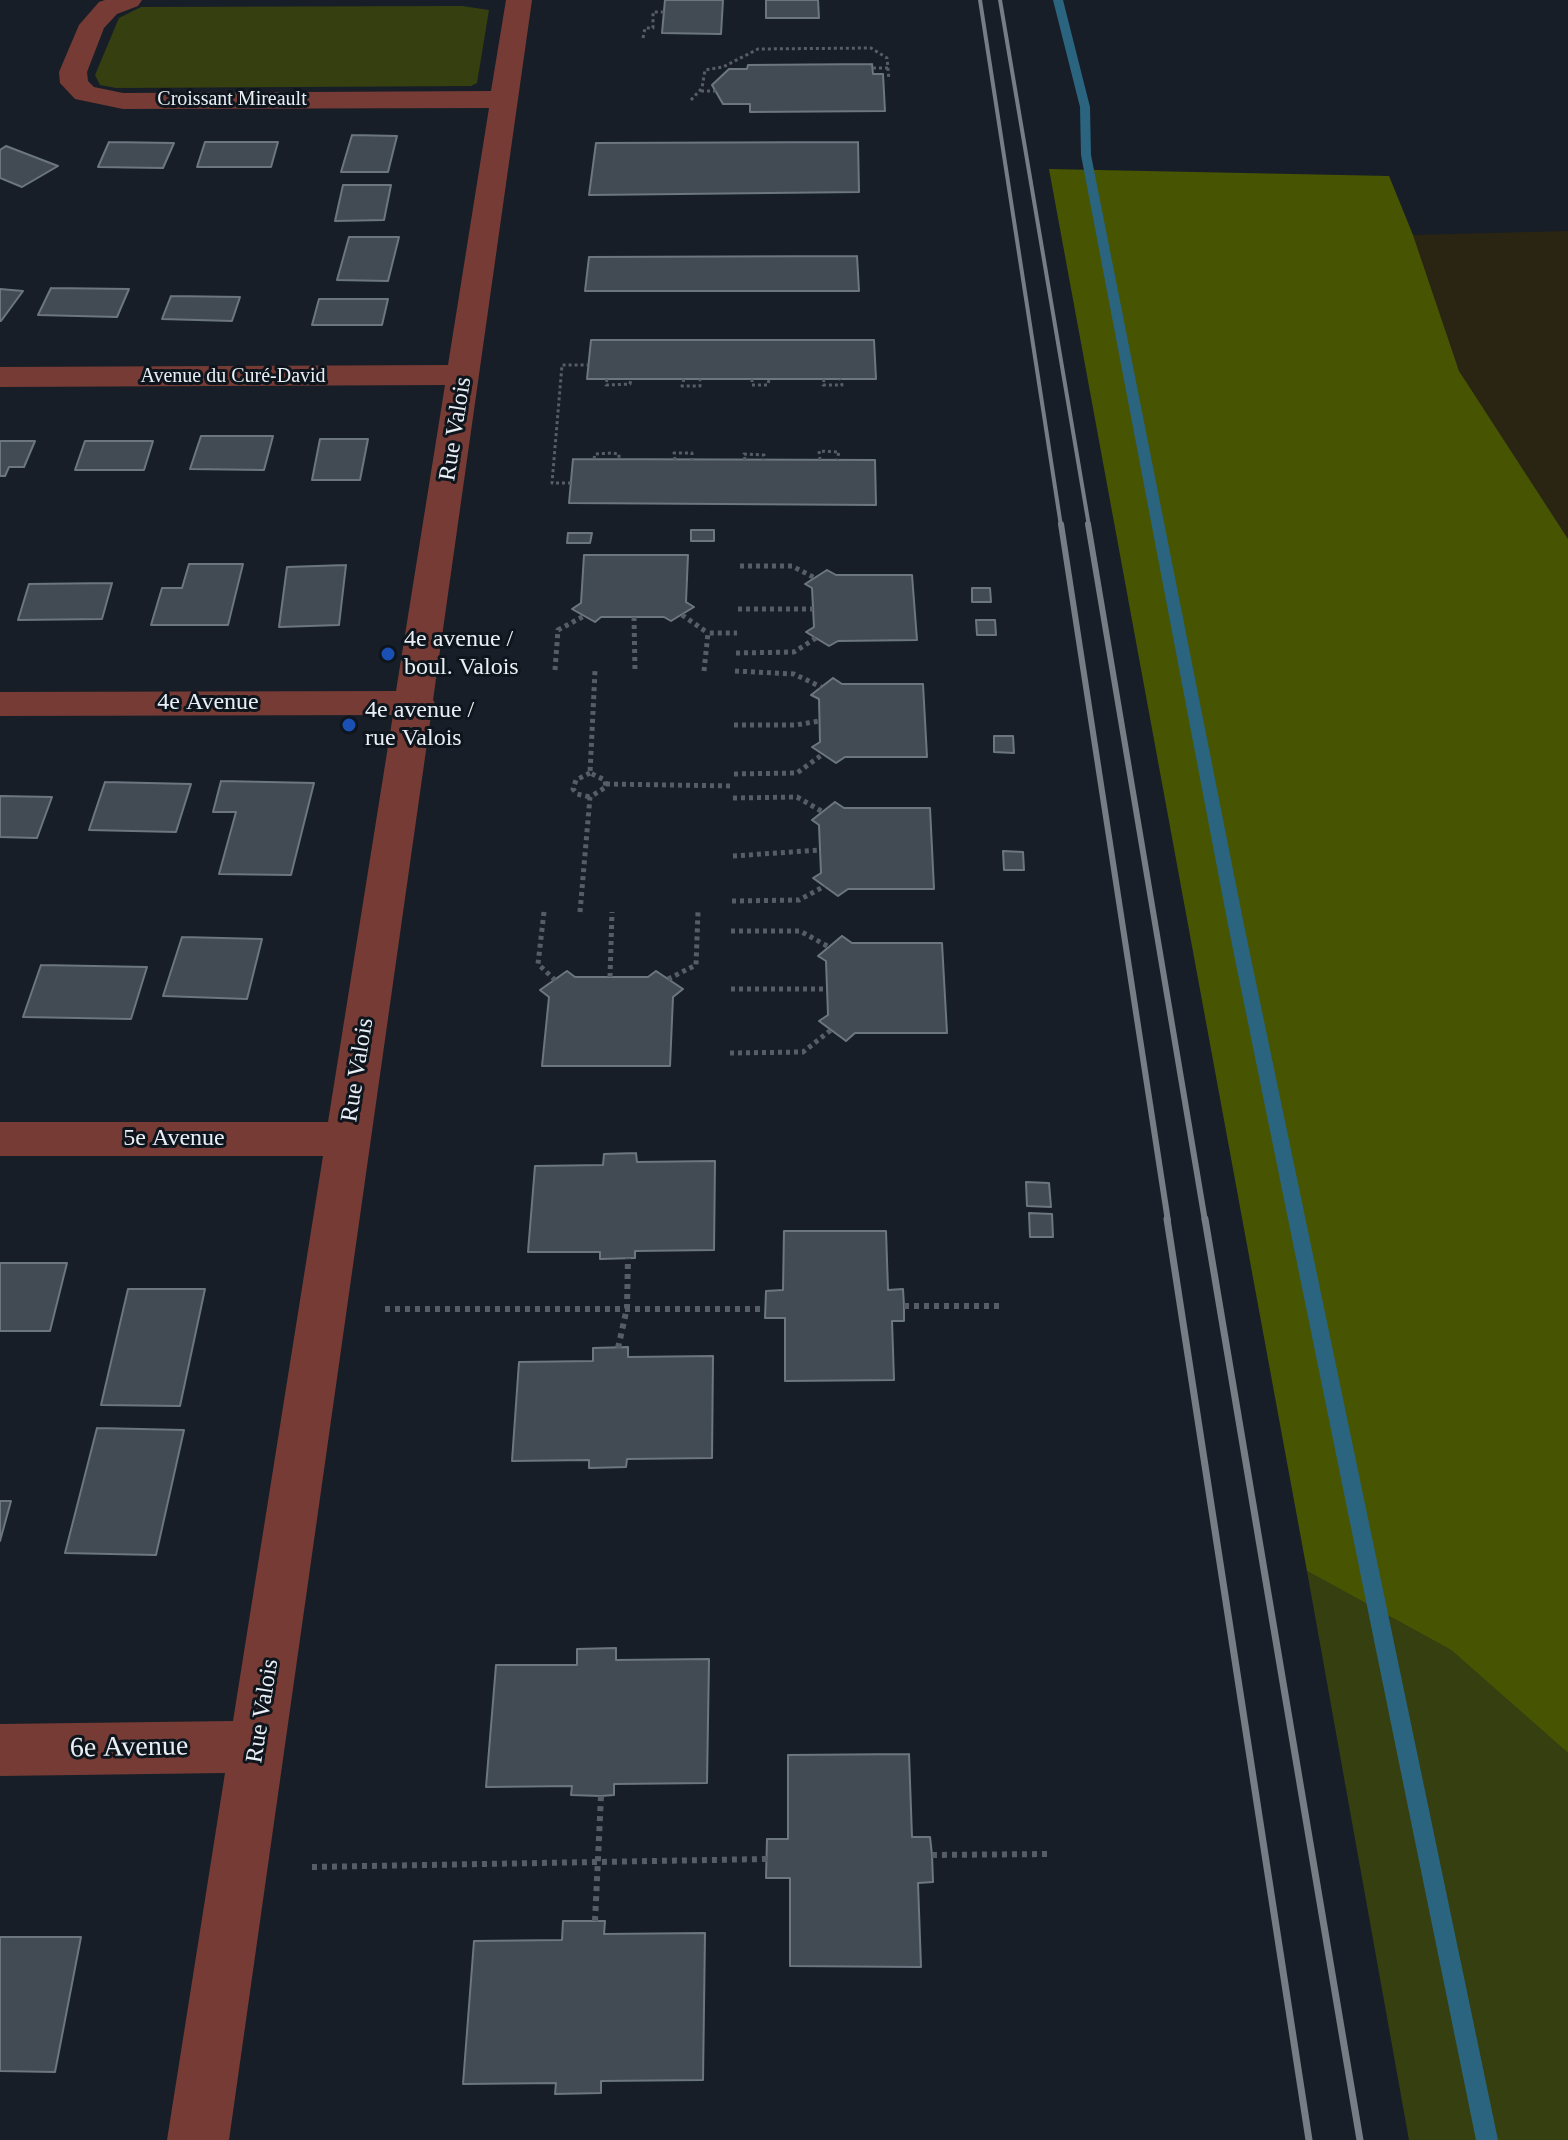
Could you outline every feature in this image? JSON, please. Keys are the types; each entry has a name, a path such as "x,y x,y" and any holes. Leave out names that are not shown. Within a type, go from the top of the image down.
{"street":[{"name":"Croissant Mireault","path":"129,0 108,8 92,25 73,72 74,83 85,93 123,101 504,99"},
{"name":"Rue Valois","path":"198,2140 347,1139 416,703 519,0"},
{"name":"Avenue du Curé-David","path":"0,377 465,375"},
{"name":"4e Avenue","path":"0,704 416,703"},
{"name":"5e Avenue","path":"0,1139 347,1139"},
{"name":"6e Avenue","path":"0,1750 258,1747"}],"path":[{"path":"643,38 645,28 653,28 653,12 664,12"},
{"path":"691,100 700,91 705,70 723,67 758,49 871,48 887,58 889,80"},
{"path":"873,68 888,68"},
{"path":"700,91 716,91"},
{"path":"571,483 552,483 562,365 588,365"},
{"path":"607,379 606,385 618,386 630,384 631,379"},
{"path":"684,379 682,386 692,388 700,386 700,379"},
{"path":"752,379 752,385 760,388 768,385 769,379"},
{"path":"824,379 823,385 832,386 842,385 840,379"},
{"path":"685,453 687,445"},
{"path":"758,455 760,446"},
{"path":"820,460 819,451 833,449 839,452 837,460"},
{"path":"594,459 595,454 612,450 619,454 619,459"},
{"path":"675,460 674,453 692,453 692,460"},
{"path":"745,460 744,454 764,455 763,460"},
{"path":"740,566 792,566 815,578"},
{"path":"738,609 813,609"},
{"path":"682,615 708,633 737,633"},
{"path":"555,670 558,630 584,616"},
{"path":"634,617 635,671"},
{"path":"704,671 708,633"},
{"path":"736,653 794,652 816,638"},
{"path":"590,773 595,671"},
{"path":"735,671 794,674 821,687"},
{"path":"734,725 796,725 819,721"},
{"path":"734,774 797,773 823,754"},
{"path":"590,773 602,777 606,784 604,791 590,797 577,794 573,789 576,780 590,773"},
{"path":"606,784 734,786"},
{"path":"580,912 590,797"},
{"path":"733,798 797,797 823,812"},
{"path":"733,856 820,850"},
{"path":"732,901 799,900 825,886"},
{"path":"544,912 538,964 555,980"},
{"path":"610,977 612,912"},
{"path":"668,979 696,965 698,912"},
{"path":"731,931 800,931 829,947"},
{"path":"731,989 827,989"},
{"path":"730,1053 803,1052 831,1030"},
{"path":"618,1348 627,1308 628,1258"},
{"path":"904,1306 1001,1306"},
{"path":"385,1309 765,1309"},
{"path":"595,1921 601,1796"},
{"path":"932,1855 1051,1854"},
{"path":"312,1867 767,1859"}],"shaded area":[{"path":"1568,231 1568,539 1459,371 1413,235"}],"green space":[{"path":"462,6 489,10 477,83 471,86 116,88 100,85 95,75 119,18 141,7"},
{"path":"1049,169 1389,176 1413,235 1459,371 1568,539 1568,1753 1451,1650 1307,1571"},
{"path":"1307,1571 1451,1650 1568,1753 1568,2140 1409,2140"}],"building":[{"path":"665,0 723,0 721,34 662,33"},
{"path":"766,0 818,0 819,18 766,18"},
{"path":"872,64 873,74 883,74 885,111 750,112 750,104 723,104 712,85 729,69 747,69 748,65"},
{"path":"352,135 397,136 388,172 341,172"},
{"path":"109,142 174,143 163,168 98,167"},
{"path":"205,142 278,142 271,167 197,167"},
{"path":"858,142 859,192 589,195 596,143"},
{"path":"6,146 58,166 22,187 0,178 0,150"},
{"path":"343,185 391,185 384,220 335,221"},
{"path":"349,237 399,237 388,281 337,280"},
{"path":"857,256 859,291 585,291 589,257"},
{"path":"51,288 129,289 117,317 38,315"},
{"path":"0,289 23,291 1,321 0,321"},
{"path":"171,296 240,297 232,321 162,319"},
{"path":"319,299 388,299 382,325 312,325"},
{"path":"591,340 874,340 876,379 587,379"},
{"path":"201,436 273,436 264,470 190,469"},
{"path":"320,439 368,439 360,480 312,480"},
{"path":"0,441 35,441 24,467 9,467 5,476 0,476"},
{"path":"85,441 153,441 144,470 75,470"},
{"path":"573,459 875,460 876,505 569,503"},
{"path":"691,530 714,530 714,541 691,541"},
{"path":"568,533 592,533 590,543 567,543"},
{"path":"584,555 688,555 686,602 694,607 671,621 664,617 601,617 595,622 572,609 581,603"},
{"path":"189,564 243,564 228,625 151,625 162,588 182,588"},
{"path":"346,565 339,625 279,627 287,567"},
{"path":"827,570 836,575 912,575 917,640 838,641 829,646 806,632 814,627 812,588 805,584"},
{"path":"112,583 102,619 18,620 29,584"},
{"path":"972,588 990,588 991,602 972,602"},
{"path":"976,620 995,620 996,635 977,635"},
{"path":"833,678 842,684 923,684 927,757 845,757 836,763 812,747 820,742 819,699 811,695"},
{"path":"994,736 1013,736 1014,753 994,752"},
{"path":"221,781 314,783 291,875 219,874 236,812 213,812"},
{"path":"105,782 191,784 176,832 89,830"},
{"path":"0,796 52,797 37,838 0,837"},
{"path":"835,802 844,808 930,808 934,889 848,889 838,896 813,878 821,873 819,825 812,820"},
{"path":"1003,851 1023,852 1024,870 1004,870"},
{"path":"842,936 852,943 942,943 947,1033 855,1033 846,1041 819,1021 828,1015 826,961 818,956"},
{"path":"182,937 262,939 247,999 163,996"},
{"path":"41,965 147,967 131,1019 23,1017"},
{"path":"567,971 575,977 648,977 656,971 683,989 673,997 670,1066 542,1066 549,997 540,990"},
{"path":"636,1153 637,1162 715,1161 714,1250 635,1251 635,1258 600,1259 600,1252 528,1252 535,1166 603,1165 604,1154"},
{"path":"1026,1182 1049,1183 1051,1207 1027,1206"},
{"path":"1029,1213 1052,1214 1053,1237 1030,1237"},
{"path":"784,1231 886,1231 888,1290 903,1289 904,1306 904,1321 892,1321 894,1380 785,1381 785,1318 765,1318 766,1291 783,1290"},
{"path":"0,1263 67,1263 50,1331 0,1331"},
{"path":"128,1289 205,1289 180,1406 101,1405"},
{"path":"628,1347 628,1357 713,1356 712,1458 627,1459 626,1467 589,1468 589,1460 512,1461 519,1362 593,1361 593,1348"},
{"path":"97,1428 184,1430 156,1555 65,1553"},
{"path":"0,1501 11,1501 0,1541"},
{"path":"616,1648 616,1660 709,1659 707,1783 614,1784 614,1795 601,1796 571,1795 572,1786 486,1787 496,1665 577,1665 577,1649"},
{"path":"909,1754 912,1837 930,1837 932,1855 933,1882 918,1883 921,1967 790,1966 790,1878 766,1878 767,1839 788,1839 788,1755"},
{"path":"563,1921 605,1921 604,1934 705,1933 703,2080 601,2081 601,2093 555,2094 556,2083 463,2084 474,1941 562,1940"},
{"path":"0,1937 81,1937 55,2072 0,2071"}],"waterway":[{"path":"1058,0 1085,107 1086,155 1236,925 1487,2140"}],"railway":[{"path":"980,0 1061,526"},
{"path":"1000,0 1089,526"},
{"path":"1061,524 1168,1221"},
{"path":"1088,524 1205,1221"},
{"path":"1167,1219 1309,2140"},
{"path":"1205,1219 1360,2140"}],"place":[{"name":"4e avenue / boul. Valois","path":"388,654"},
{"name":"4e avenue / rue Valois","path":"349,725"}]}
